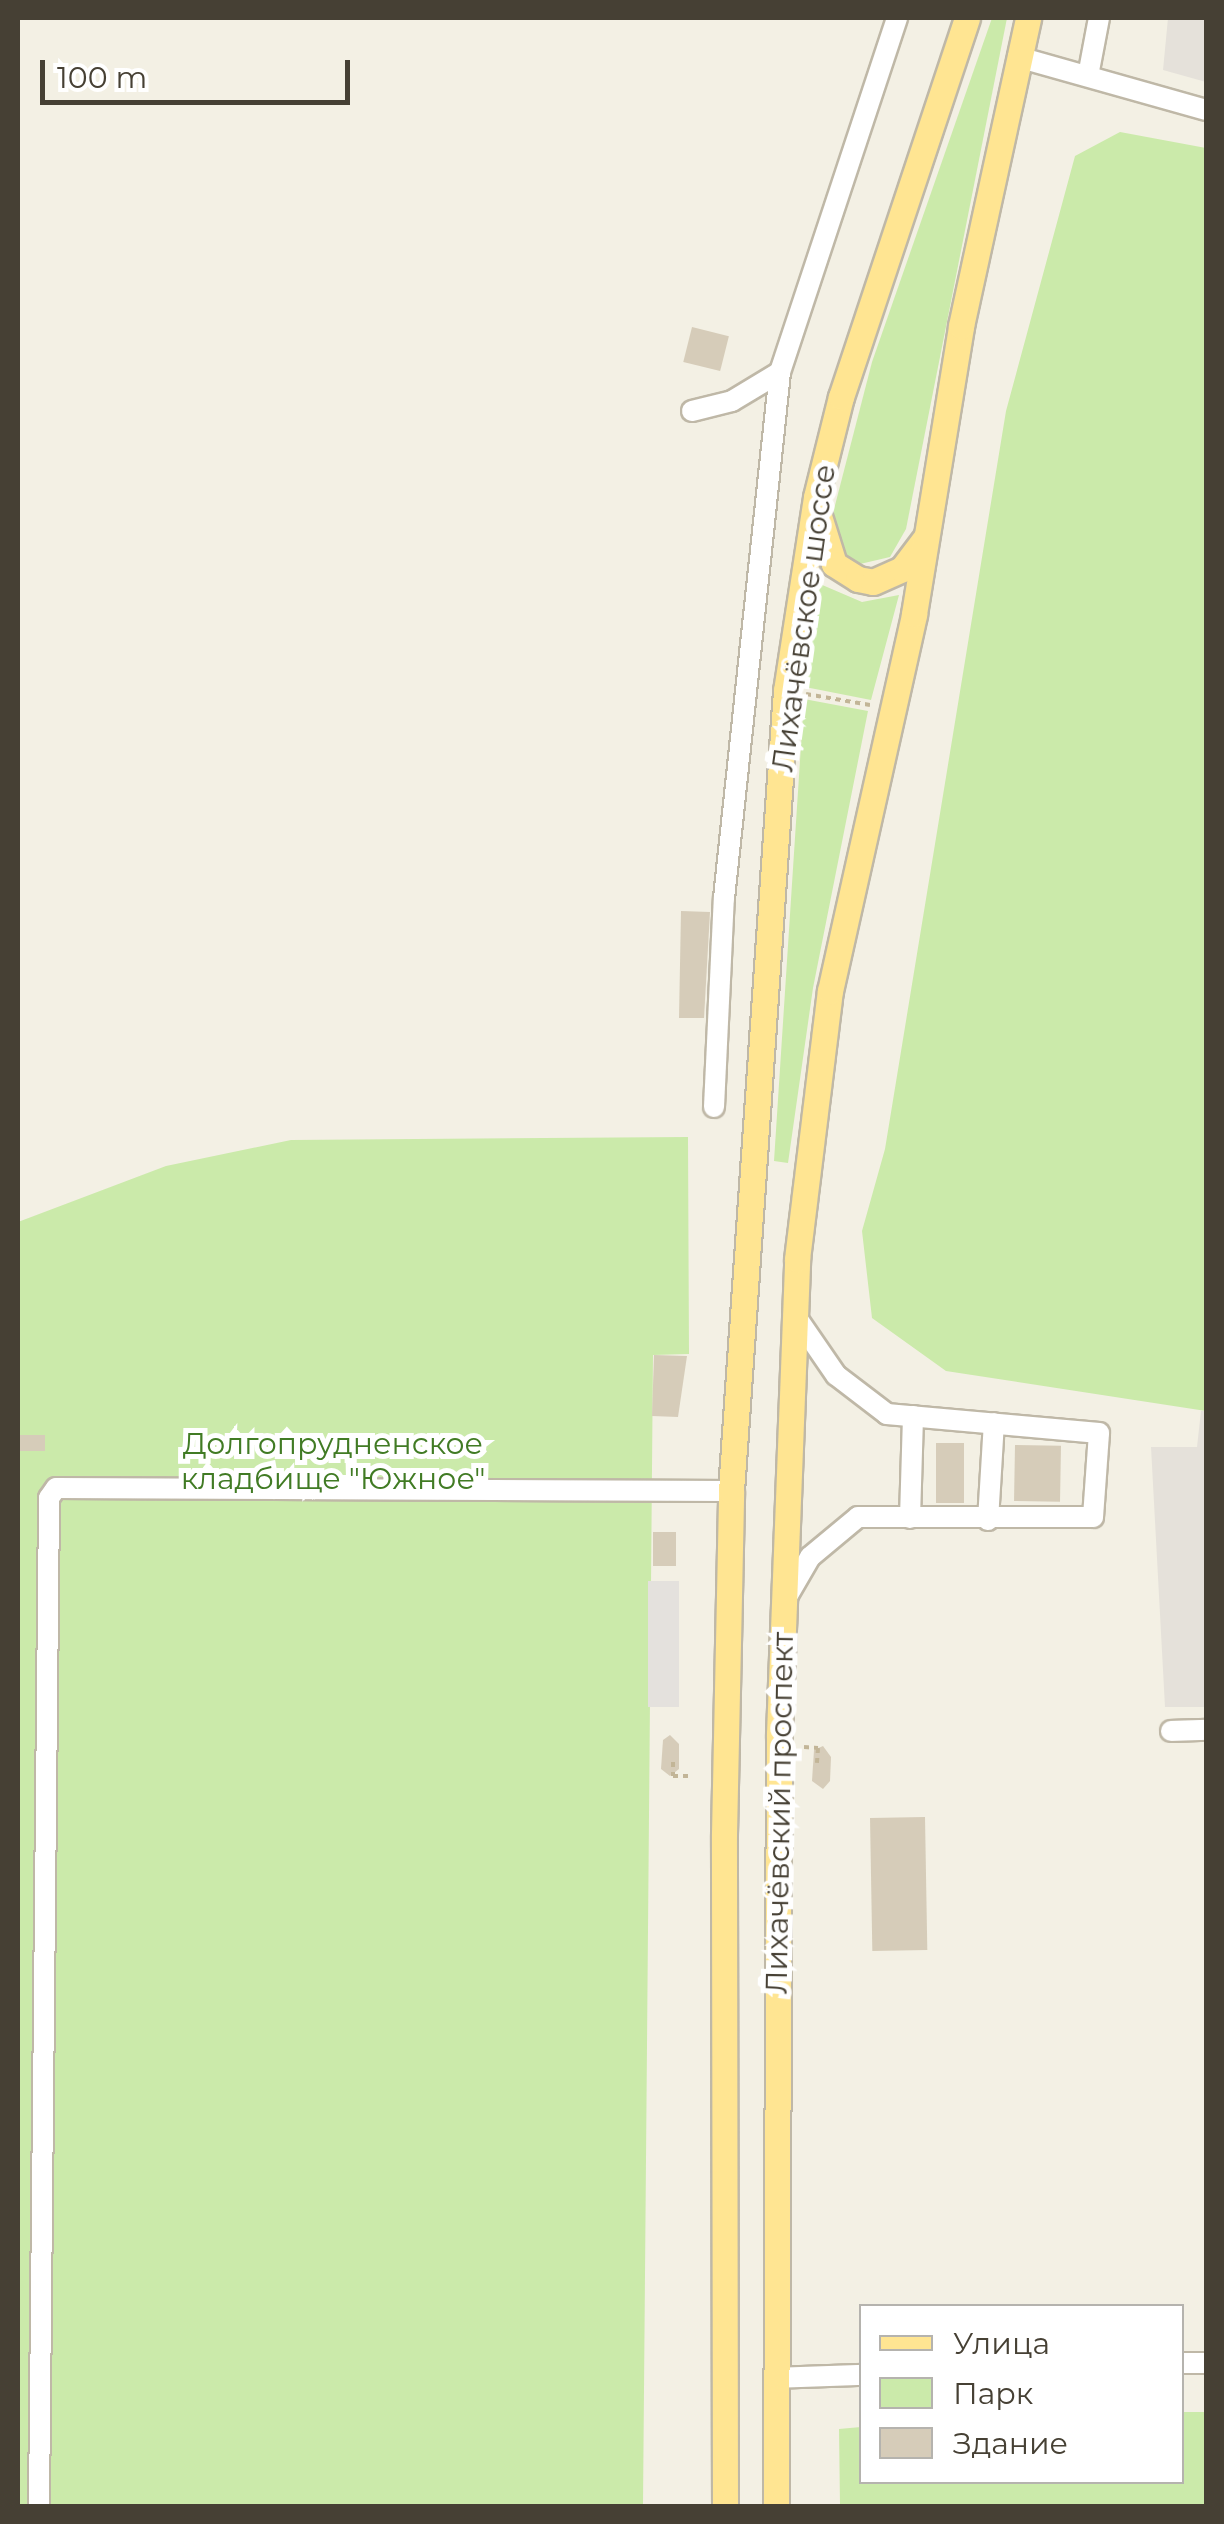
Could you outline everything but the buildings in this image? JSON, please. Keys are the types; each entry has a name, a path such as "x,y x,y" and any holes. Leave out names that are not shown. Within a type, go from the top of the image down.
{"main road":[{"name":"Лихачёвское шоссе","path":"755,1120 786,691 816,497 865,316 967,18"},
{"path":"816,497 826,547 834,564 858,579 873,582 902,570 932,526 961,326 1028,18"},
{"name":"Лихачёвский проспект","path":"776,2506 783,1609 794,1314 812,1120 830,991 932,526"},
{"name":"Лихачёвский проспект","path":"725,2506 724,1834 732,1492 755,1120"}],"street":[{"path":"714,1107 724,898 780,372 897,18"},
{"path":"1088,76 1099,18"},
{"path":"1018,57 1206,110"},
{"path":"692,412 722,405 780,372"},
{"path":"783,1609 796,1575 830,1536 858,1517 988,1520 1094,1516 1099,1433 887,1414 858,1398 794,1314"},
{"path":"910,1518 913,1416"},
{"path":"988,1520 994,1424"},
{"path":"39,2506 49,1498 56,1488 732,1492"},
{"path":"1171,1731 1206,1730"},
{"path":"775,2378 859,2375"}],"path":[{"path":"804,693 870,706"},
{"path":"804,1747 818,1748 818,1763"},
{"path":"673,1762 673,1776 692,1776"}],"shaded area":[{"path":"1168,18 1206,18 1206,82 1163,70"},
{"path":"1201,1411 1206,1411 1206,1707 1165,1707 1151,1447 1197,1447"},
{"path":"648,1581 679,1581 679,1707 648,1707"}],"green space":[{"path":"992,18 1007,18 906,529 890,557 860,564 841,552 832,517 872,362"},
{"path":"1120,132 1206,148 1206,1411 946,1371 872,1318 862,1231 885,1149 1006,411 1075,156"},
{"path":"820,584 862,602 899,595 871,700 805,687"},
{"path":"804,699 868,711 813,988 788,1163 774,1161"},
{"name":"Долгопрудненское кладбище \"Южное\"","path":"688,1137 689,1354 653,1355 643,2506 18,2506 18,1222 166,1166 291,1140"},
{"path":"1184,2412 1206,2412 1206,2506 840,2506 839,2429 859,2427 859,2484 1184,2484"}]}
